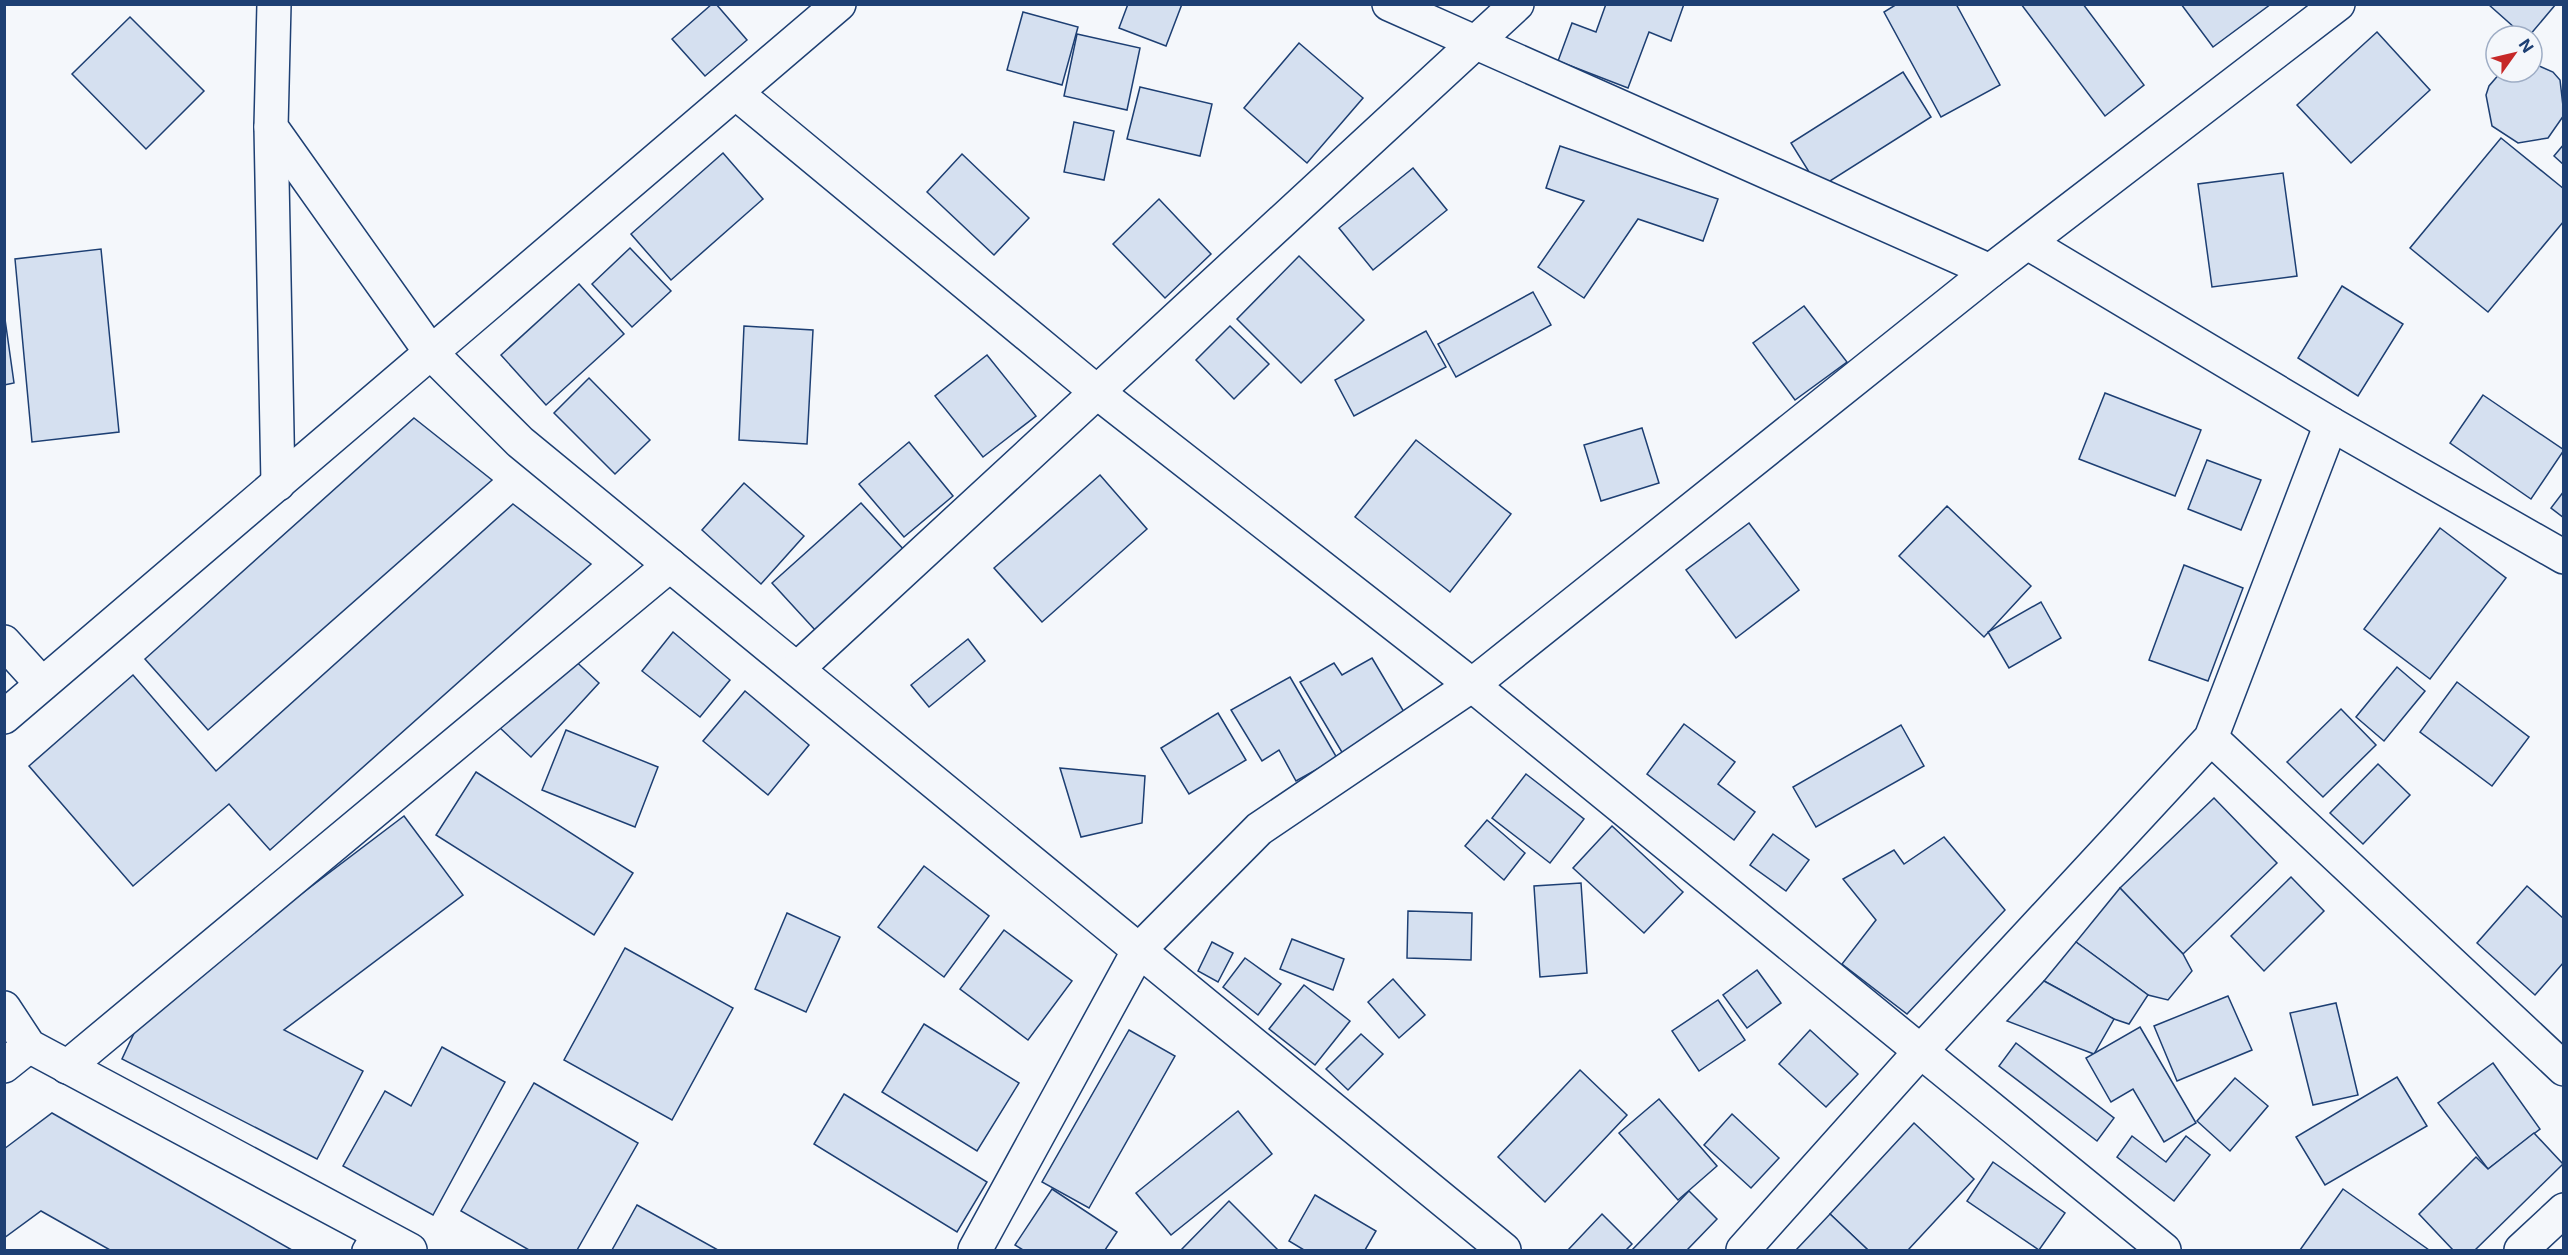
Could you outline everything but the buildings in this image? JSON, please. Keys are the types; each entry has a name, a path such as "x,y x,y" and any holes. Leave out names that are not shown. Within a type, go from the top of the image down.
{"street":[{"path":"274,4 271,127 278,484"},
{"path":"4,717 432,354 839,4"},
{"path":"1389,4 1989,271"},
{"path":"797,669 1517,4"},
{"path":"975,1251 1139,950 1258,829 1472,685 1989,271 2337,4"},
{"path":"736,93 1097,392 1472,685 2164,1251"},
{"path":"271,127 432,354 520,442 1504,1251"},
{"path":"2028,243 2331,424 2564,557"},
{"path":"1743,1251 1920,1053 2211,738 2331,424"},
{"path":"67,1067 670,564"},
{"path":"4,642 42,684"},
{"path":"2211,738 2564,1069"},
{"path":"4,1008 17,1056 67,1067 368,1241 410,1251"},
{"path":"2521,1251 2564,1210"}]}
